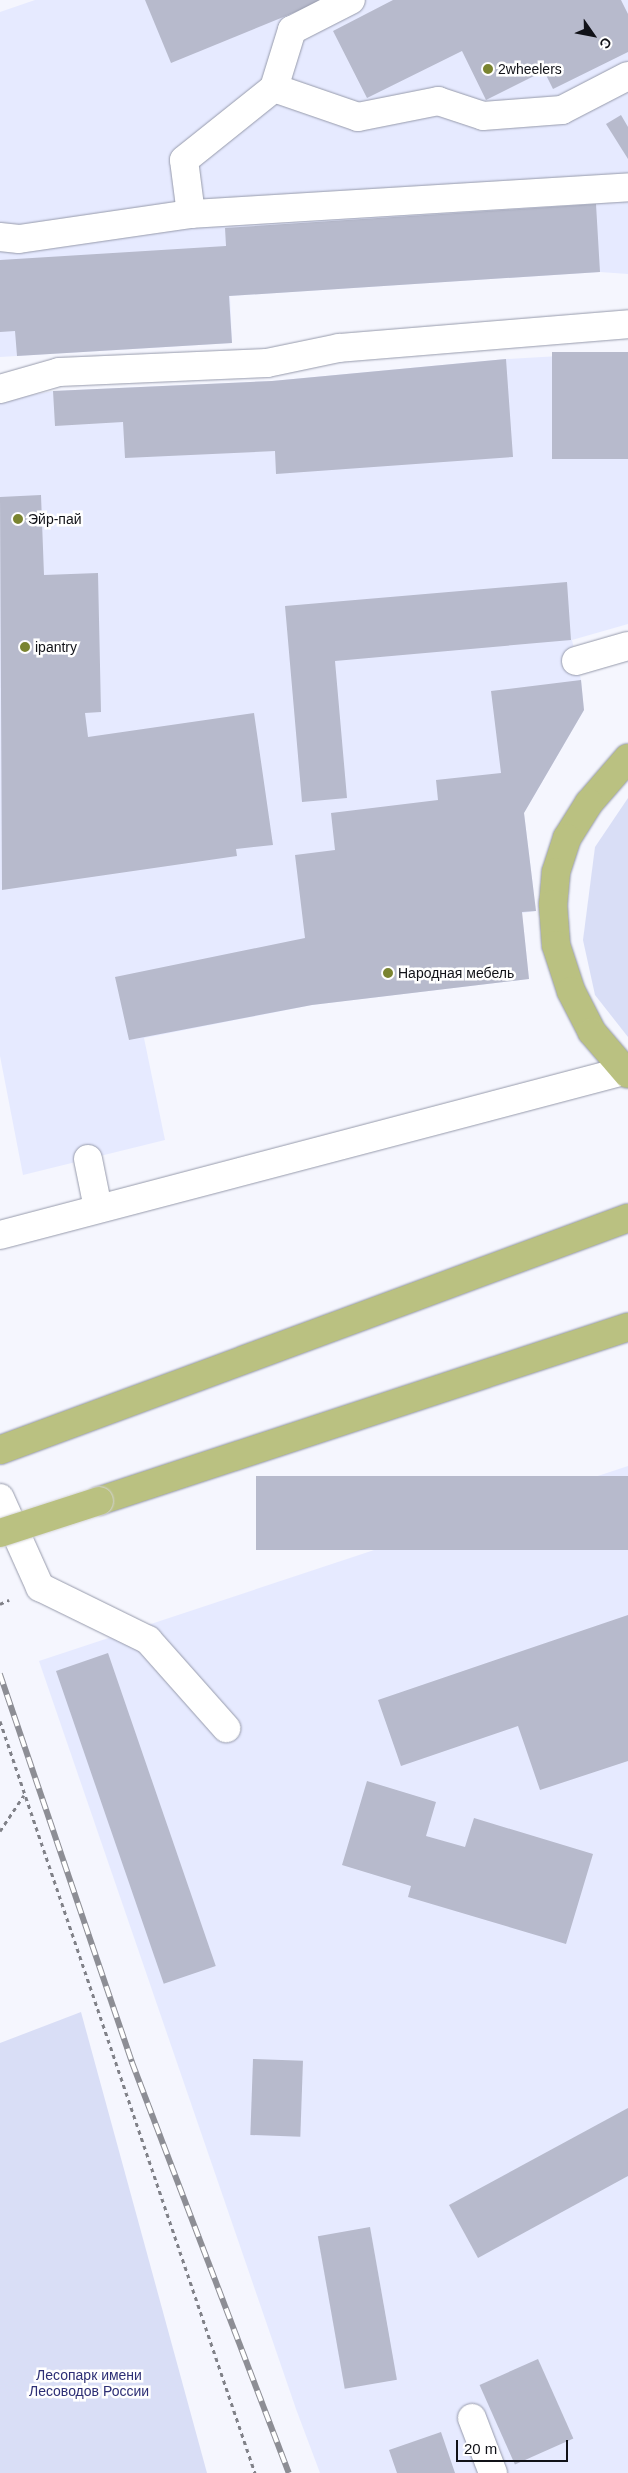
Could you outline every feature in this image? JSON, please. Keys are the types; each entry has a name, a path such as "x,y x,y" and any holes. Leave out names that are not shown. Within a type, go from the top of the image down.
{"main road":[{"path":"626,1073 592,1032 571,991 556,945 553,904 556,872 567,838 589,803 628,758"},
{"path":"0,1450 628,1218"},
{"path":"0,1534 628,1327"}],"lane":[{"path":"191,214 184,160 274,88 292,30 350,0"},
{"path":"274,88 358,118 438,101 484,116 562,110 628,76"},
{"path":"0,237 19,239 191,214 628,187"},
{"path":"0,388 58,372 267,363 339,348 628,324"},
{"path":"576,661 628,646"},
{"path":"0,1235 98,1208 626,1073"},
{"path":"88,1159 98,1208"},
{"path":"0,1498 40,1587 148,1640 226,1728"},
{"path":"472,2418 494,2473"}],"path":[{"path":"0,1721 256,2473"},
{"path":"0,1832 25,1794"}],"shaded area":[{"path":"35,0 628,0 628,274 600,272 230,296 232,343 0,357 0,12"},
{"path":"628,352 628,624 572,640 581,680 584,710 524,813 536,911 522,913 529,979 312,1005 144,1038 165,1140 23,1175 0,1056 0,401 53,391 272,381 506,359"},
{"path":"628,1466 628,2473 320,2473 296,2409 39,1661"}],"green space":[{"path":"628,798 628,1037 595,995 583,940 595,847"},
{"name":"Лесопарк имени Лесоводов России","path":"81,2012 207,2473 0,2473 0,2043"}],"building":[{"path":"145,0 325,0 171,63"},
{"path":"393,0 621,0 628,14 628,52 553,89 544,71 486,100 462,51 367,98 333,31"},
{"path":"621,115 628,127 628,159 606,124"},
{"path":"596,204 600,272 229,296 232,343 17,356 15,331 0,332 0,260 226,246 225,228"},
{"path":"552,352 628,352 628,459 552,459"},
{"path":"506,359 513,457 276,474 275,451 125,458 123,422 55,426 53,391 272,381"},
{"path":"41,495 44,575 98,573 101,712 85,713 88,737 254,713 273,845 236,849 237,856 2,890 0,497"},
{"path":"567,582 571,640 335,661 347,798 302,802 285,606"},
{"path":"581,680 584,710 524,813 536,911 522,912 529,979 312,1005 129,1040 115,977 305,938 295,855 335,850 331,813 438,800 436,780 501,773 491,691"},
{"path":"256,1476 628,1476 628,1550 256,1550"},
{"path":"628,1615 628,1761 540,1790 518,1726 401,1766 378,1700"},
{"path":"108,1653 216,1966 164,1984 56,1671"},
{"path":"367,1781 436,1802 426,1836 465,1847 474,1818 593,1854 566,1944 408,1897 411,1886 342,1865"},
{"path":"253,2059 303,2061 300,2137 250,2135"},
{"path":"628,2108 628,2176 478,2258 449,2205"},
{"path":"370,2227 397,2380 345,2389 318,2236"},
{"path":"538,2359 573,2438 515,2465 480,2385"},
{"path":"441,2432 455,2473 397,2473 389,2450"}],"railway":[{"path":"0,1674 132,2062 289,2473"}],"place":[{"name":"2wheelers","path":"488,69"},
{"name":"Эйр-пай","path":"18,519"},
{"name":"ipantry","path":"25,647"},
{"name":"Народная мебель","path":"388,973"}]}
